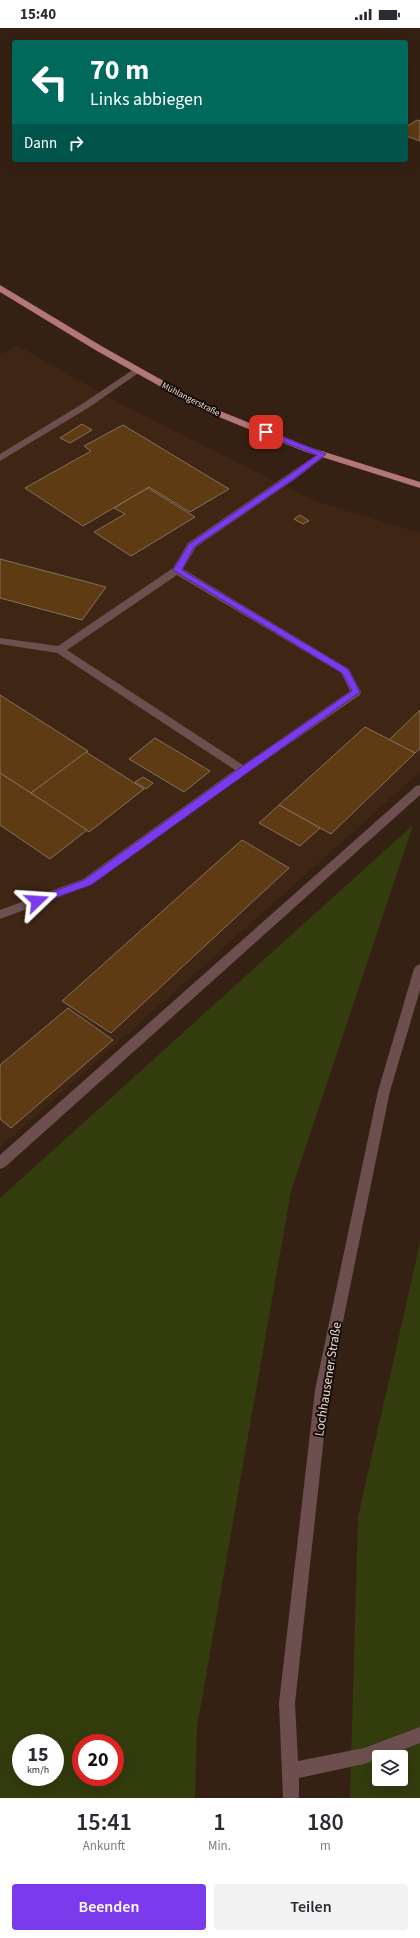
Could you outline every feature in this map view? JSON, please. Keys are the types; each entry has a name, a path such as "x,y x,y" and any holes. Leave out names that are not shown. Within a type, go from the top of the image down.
{"main road":[{"name":"Mühlangerstraße","path":"0,288 137,370 207,409 322,454 420,485"}],"street":[{"path":"0,458 85,406 137,370"},
{"path":"60,650 177,570 192,545 291,478 322,454"},
{"path":"0,914 87,882 243,770 356,692 345,671 177,570"},
{"path":"0,641 60,650 243,770"},
{"path":"0,1164 420,790"},
{"name":"Lochhausener Straße","path":"291,1798 287,1703 322,1390 384,1091 420,969"},
{"path":"291,1771 364,1756 420,1735"}],"shaded area":[{"path":"18,346 123,405 314,501 420,533 420,772 0,1148 0,354"}],"green space":[{"path":"413,825 291,1191 197,1727 195,1798 0,1798 0,1198"},
{"path":"420,1243 420,1798 350,1798 358,1517"}],"building":[{"path":"417,120 420,121 420,141 408,137 408,126"},
{"path":"82,424 92,430 70,443 60,438"},
{"path":"123,425 229,489 190,512 149,487 83,526 25,488 91,451 84,446"},
{"path":"148,488 195,517 131,556 94,532 125,514 114,508"},
{"path":"300,515 309,521 303,524 294,519"},
{"path":"0,559 106,587 82,620 0,598"},
{"path":"0,695 88,751 31,793 0,773"},
{"path":"420,710 420,749 415,753 389,740"},
{"path":"365,727 415,753 331,834 279,805"},
{"path":"155,738 210,771 184,792 129,759"},
{"path":"86,752 144,789 89,832 31,793"},
{"path":"0,773 87,830 50,859 0,825"},
{"path":"143,777 153,783 146,789 135,782"},
{"path":"279,805 320,828 300,846 259,823"},
{"path":"242,840 289,868 111,1033 62,1001"},
{"path":"68,1008 113,1040 11,1128 0,1119 0,1065"}],"route":[{"path":"37,901 87,882 243,770 356,692 345,671 177,570 192,545 291,478 322,454 266,432"}]}
